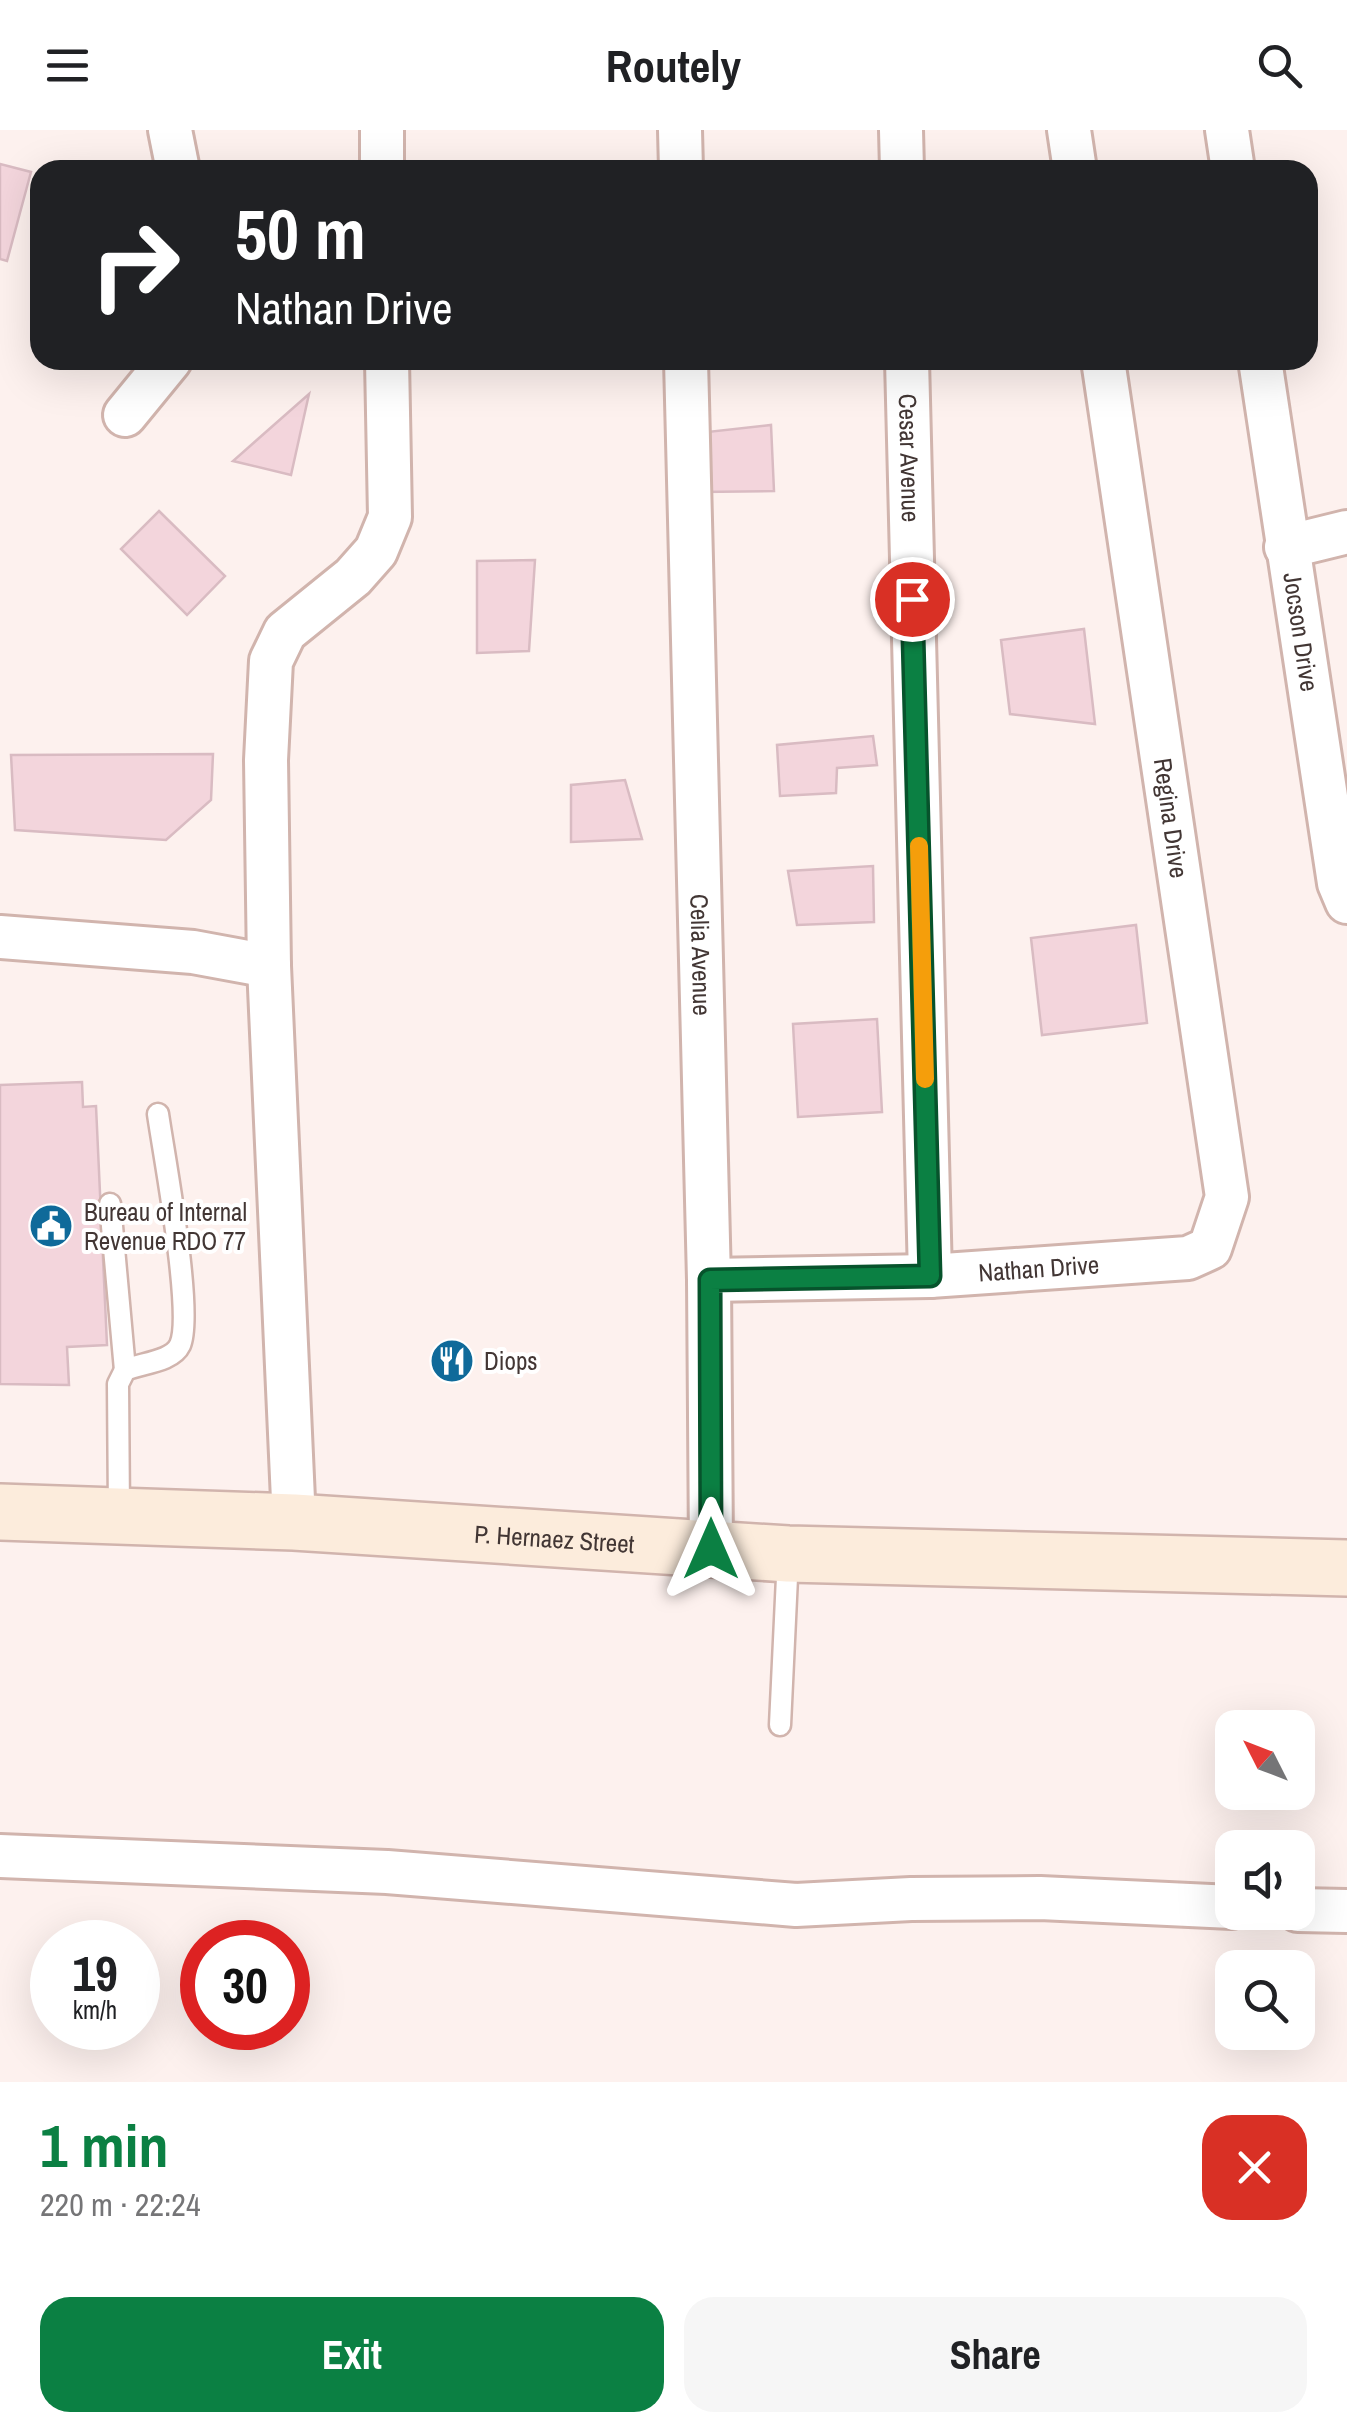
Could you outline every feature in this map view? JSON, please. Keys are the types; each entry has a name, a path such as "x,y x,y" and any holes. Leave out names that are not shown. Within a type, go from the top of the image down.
{"main road":[{"name":"P. Hernaez Street","path":"0,1512 294,1522 788,1554 1347,1568"}],"street":[{"path":"170,130 176,160"},
{"path":"382,130 382,160"},
{"path":"680,130 681,160"},
{"path":"901,130 902,160"},
{"path":"1227,130 1232,160"},
{"path":"1069,131 1073,160"},
{"path":"124,415 162,370"},
{"path":"294,1522 268,966 266,760 271,661 284,632 353,577 376,551 390,517 387,370"},
{"name":"Celia Avenue","path":"686,370 710,1280 711,1549"},
{"name":"Cesar Avenue","path":"906,370 930,1276"},
{"name":"Regina Drive","path":"1104,370 1227,1197 1210,1248 1188,1258"},
{"name":"Jocson Drive","path":"1261,370 1338,883 1347,902"},
{"path":"1286,547 1347,532"},
{"path":"0,937 193,952 268,966"},
{"name":"Nathan Drive","path":"710,1280 930,1276 1188,1258"},
{"path":"0,1856 387,1872 796,1905 1040,1898 1215,1907"},
{"path":"1315,1910 1347,1911"}],"lane":[{"path":"125,1370 172,1356 181,1344 183,1290 158,1114"},
{"path":"110,1204 125,1370 117,1398 119,1516"},
{"path":"780,1725 788,1554"}],"building":[{"path":"0,164 30,172 30,176 7,261 0,259"},
{"path":"309,394 291,475 233,461"},
{"path":"771,425 774,491 700,492 698,433"},
{"path":"159,511 225,576 187,615 121,549"},
{"path":"535,560 529,651 477,653 477,561"},
{"path":"1084,629 1095,724 1010,714 1001,640"},
{"path":"873,736 877,765 837,768 836,793 780,796 777,745"},
{"path":"213,754 211,800 166,840 15,830 11,755"},
{"path":"625,780 642,839 571,842 571,785"},
{"path":"873,866 874,922 797,925 788,871"},
{"path":"1136,925 1147,1023 1042,1035 1031,938"},
{"path":"877,1019 882,1112 798,1117 793,1024"},
{"name":"Bureau of Internal Revenue RDO 77","path":"82,1082 83,1107 96,1106 107,1345 67,1347 69,1385 0,1384 0,1085"}],"slow traffic":[{"path":"919,846 925,1079"}],"place":[{"name":"Bureau of Internal Revenue RDO 77","path":"51,1226"},
{"name":"Diops","path":"452,1361"}],"route":[{"path":"711,1549 710,1280 930,1276 912,599"}]}
